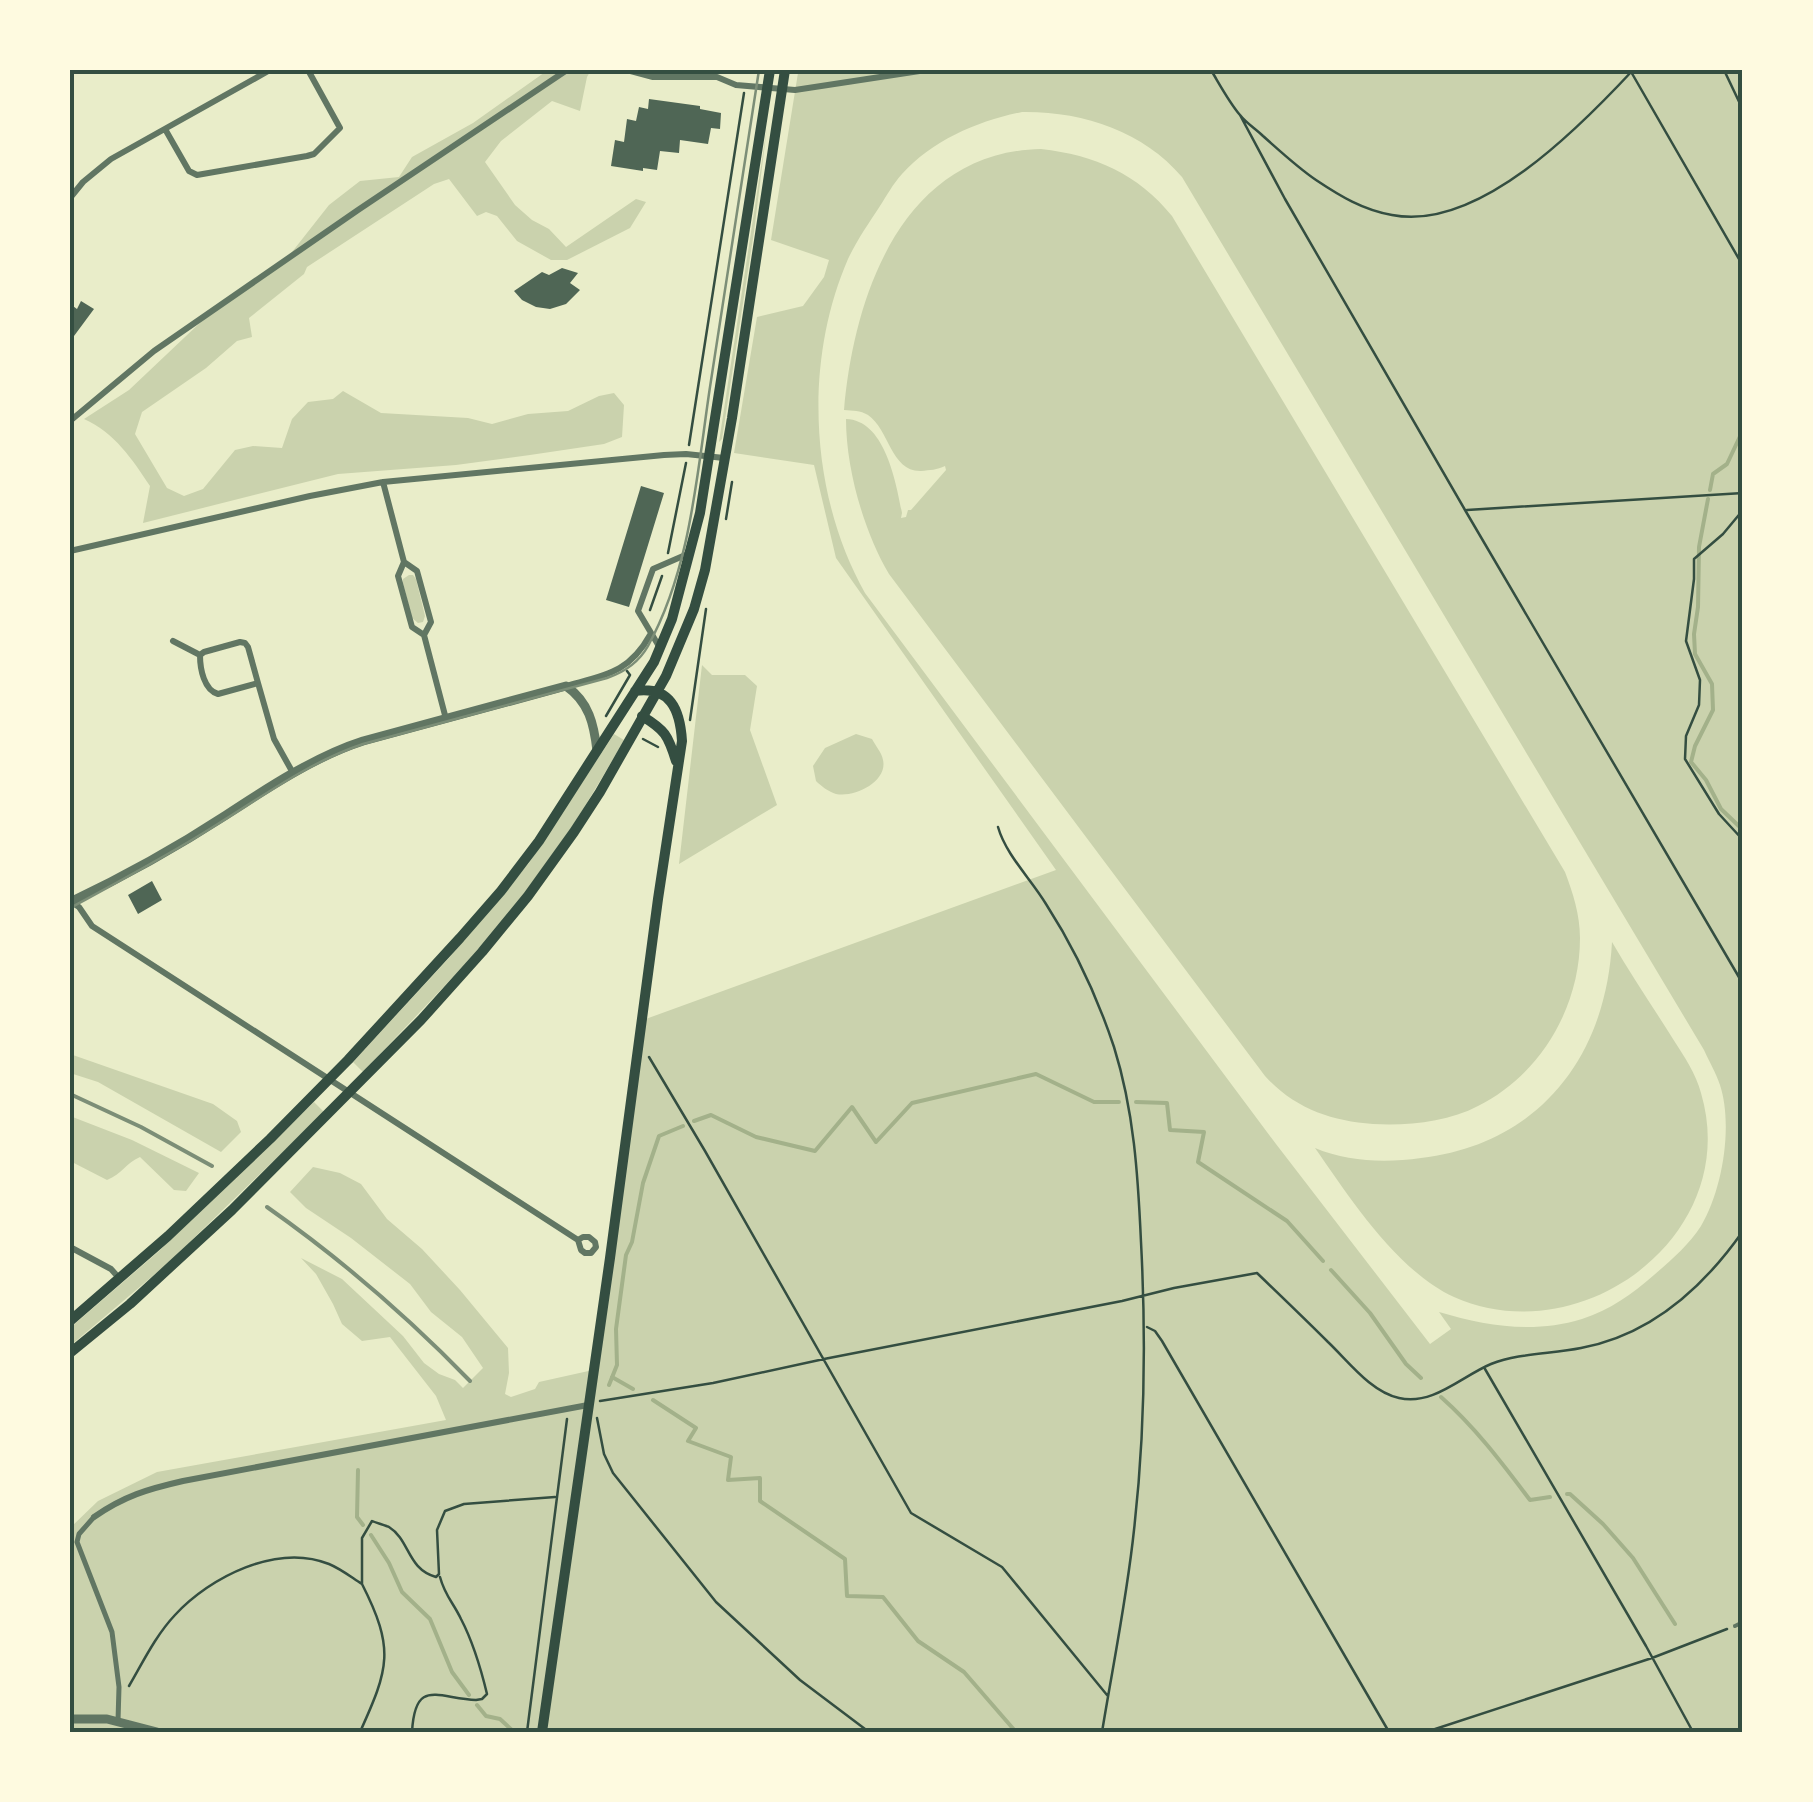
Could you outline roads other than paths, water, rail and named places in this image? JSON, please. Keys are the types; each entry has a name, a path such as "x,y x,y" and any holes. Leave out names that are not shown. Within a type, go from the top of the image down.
{"main road":[{"path":"70,1321 212,1196 329,1079 501,891 539,841 660,648 691,553 710,456 770,70"},
{"path":"70,1353 232,1210 421,1020 528,896 600,792 656,692 676,654 702,583 785,70"},
{"path":"542,1732 594,1403 638,1046 682,741 681,723 672,702 649,689 634,690"},
{"path":"634,690 642,716 661,727 669,738 677,765"}],"street":[{"path":"165,129 189,171 197,175 314,154 340,128 308,70"},
{"path":"70,420 154,351 567,70"},
{"path":"626,70 652,78 717,78 736,85 795,90 926,70"},
{"path":"70,198 98,168 265,71"},
{"path":"70,550 383,482 688,454 725,458"},
{"path":"383,482 404,562 398,576 412,627 424,635 446,719"},
{"path":"660,648 638,611 653,569 691,553"},
{"path":"404,562 417,571 431,622 424,635"},
{"path":"70,902 353,744 620,670 640,652 651,634"},
{"path":"173,641 200,655 212,693 258,683"},
{"path":"200,655 246,643 274,739 294,774"},
{"path":"566,686 587,706 597,752"},
{"path":"70,902 79,907 92,926 578,1240"},
{"path":"70,1247 120,1278"},
{"path":"118,1721 112,1632 78,1542 79,1534 94,1517 119,1500 183,1481 594,1403"},
{"path":"70,1719 118,1721 157,1732"}],"lane":[{"path":"1735,1626 1743,1622"}],"waterway":[{"path":"1710,490 1713,474 1727,464 1743,430"},
{"path":"1708,499 1699,547 1694,634 1695,654 1712,684 1713,710 1691,762 1721,809 1743,830"},
{"path":"694,1121 711,1115 756,1137 815,1151 852,1107 876,1142 912,1103 1036,1074 1094,1102 1119,1102"},
{"path":"1136,1102 1167,1103 1170,1130 1204,1132 1198,1162 1287,1221 1323,1261"},
{"path":"609,1385 617,1365 616,1329 626,1255 643,1183 659,1136 683,1126"},
{"path":"1331,1270 1421,1378"},
{"path":"612,1377 633,1389"},
{"path":"1441,1397 1477,1433 1530,1500 1550,1497"},
{"path":"653,1400 696,1428 688,1441 731,1457 728,1480 760,1478 760,1501 845,1559 847,1596 883,1597 918,1641 964,1672 1016,1732"},
{"path":"358,1470 357,1517 363,1525"},
{"path":"1567,1494 1603,1524 1633,1558 1675,1624"},
{"path":"371,1535 402,1592 430,1619 452,1672 469,1695"},
{"path":"477,1705 486,1716 500,1719 514,1732"}],"tram line":[{"path":"70,908 305,770 343,752 607,678 640,657 674,585 690,520 759,70"}],"railway":[{"path":"70,1094 212,1166"},
{"path":"267,1207 373,1289 470,1381"}]}
